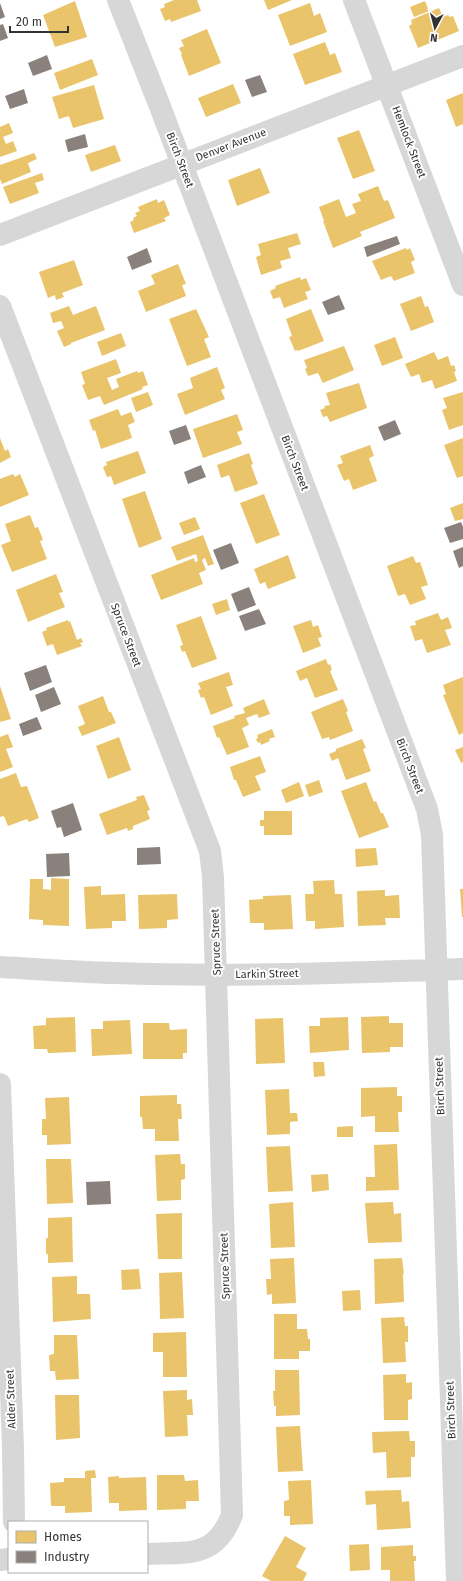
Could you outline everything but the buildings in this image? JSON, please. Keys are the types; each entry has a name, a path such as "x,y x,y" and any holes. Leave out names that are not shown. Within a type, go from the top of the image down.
{"street":[{"name":"Birch Street","path":"118,0 427,809 432,835 436,970 454,1209 458,1484 457,1581"},
{"name":"Hemlock Street","path":"354,0 388,85 463,285"},
{"name":"Denver Avenue","path":"0,235 463,56"},
{"name":"Spruce Street","path":"0,306 210,851 214,877 232,1515 227,1529 218,1540 202,1550 188,1553 148,1554"},
{"name":"Larkin Street","path":"0,967 114,973 217,974 281,974 463,969"},
{"name":"Alder Street","path":"0,1084 13,1441 14,1521"}]}
